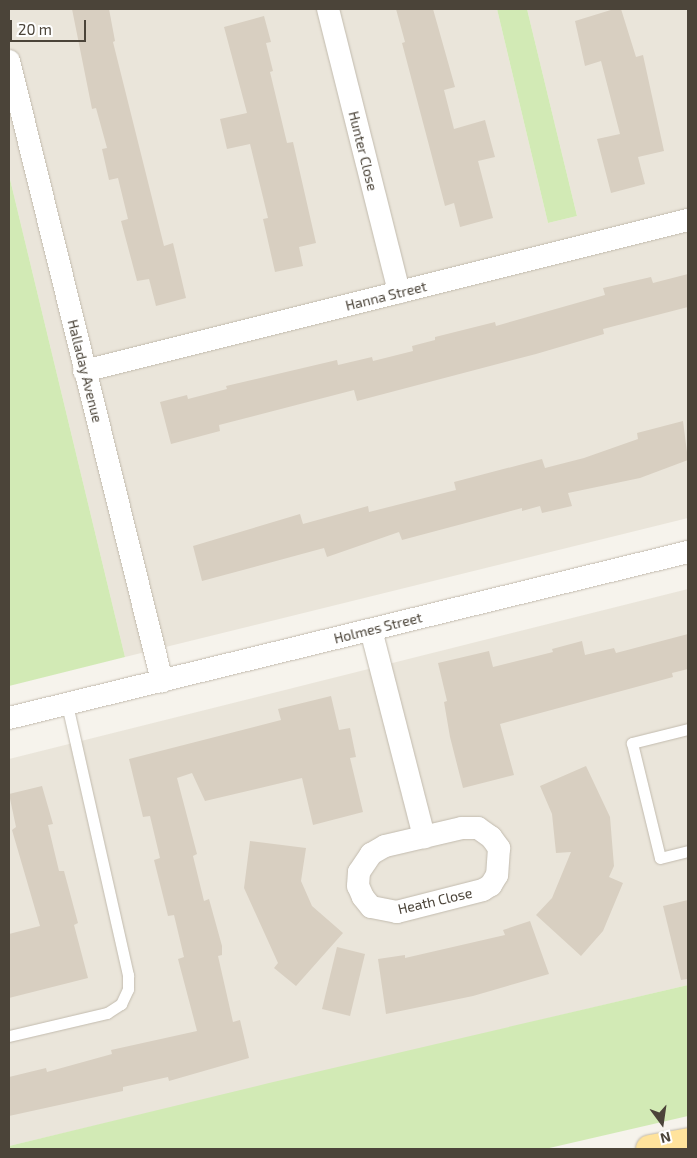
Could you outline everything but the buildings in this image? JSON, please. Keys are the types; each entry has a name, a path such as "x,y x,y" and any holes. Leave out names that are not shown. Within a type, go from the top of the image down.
{"main road":[{"path":"650,1149 688,1142"}],"street":[{"name":"Hunter Close","path":"328,9 399,292"},
{"name":"Halladay Avenue","path":"9,61 162,681"},
{"name":"Hanna Street","path":"84,371 688,220"},
{"name":"Holmes Street","path":"9,718 688,552"},
{"path":"371,630 424,837"},
{"name":"Heath Close","path":"462,828 478,828 499,848 497,875 483,890 425,905 397,912 371,907 358,886 364,861 385,846 424,837 462,828"}],"lane":[{"path":"9,1036 107,1013 121,1004 128,989 128,975 67,704"},
{"path":"688,729 632,743 660,858 688,851"}],"shaded area":[{"path":"9,9 497,9 548,223 577,216 527,9 688,9 688,518 125,657 9,175"},
{"path":"688,589 688,985 9,1146 9,759"}],"green space":[{"path":"497,9 527,9 577,216 548,223"},
{"path":"9,175 125,657 9,686"},
{"path":"688,985 688,1116 545,1149 9,1149 9,1146 269,1083"}]}
